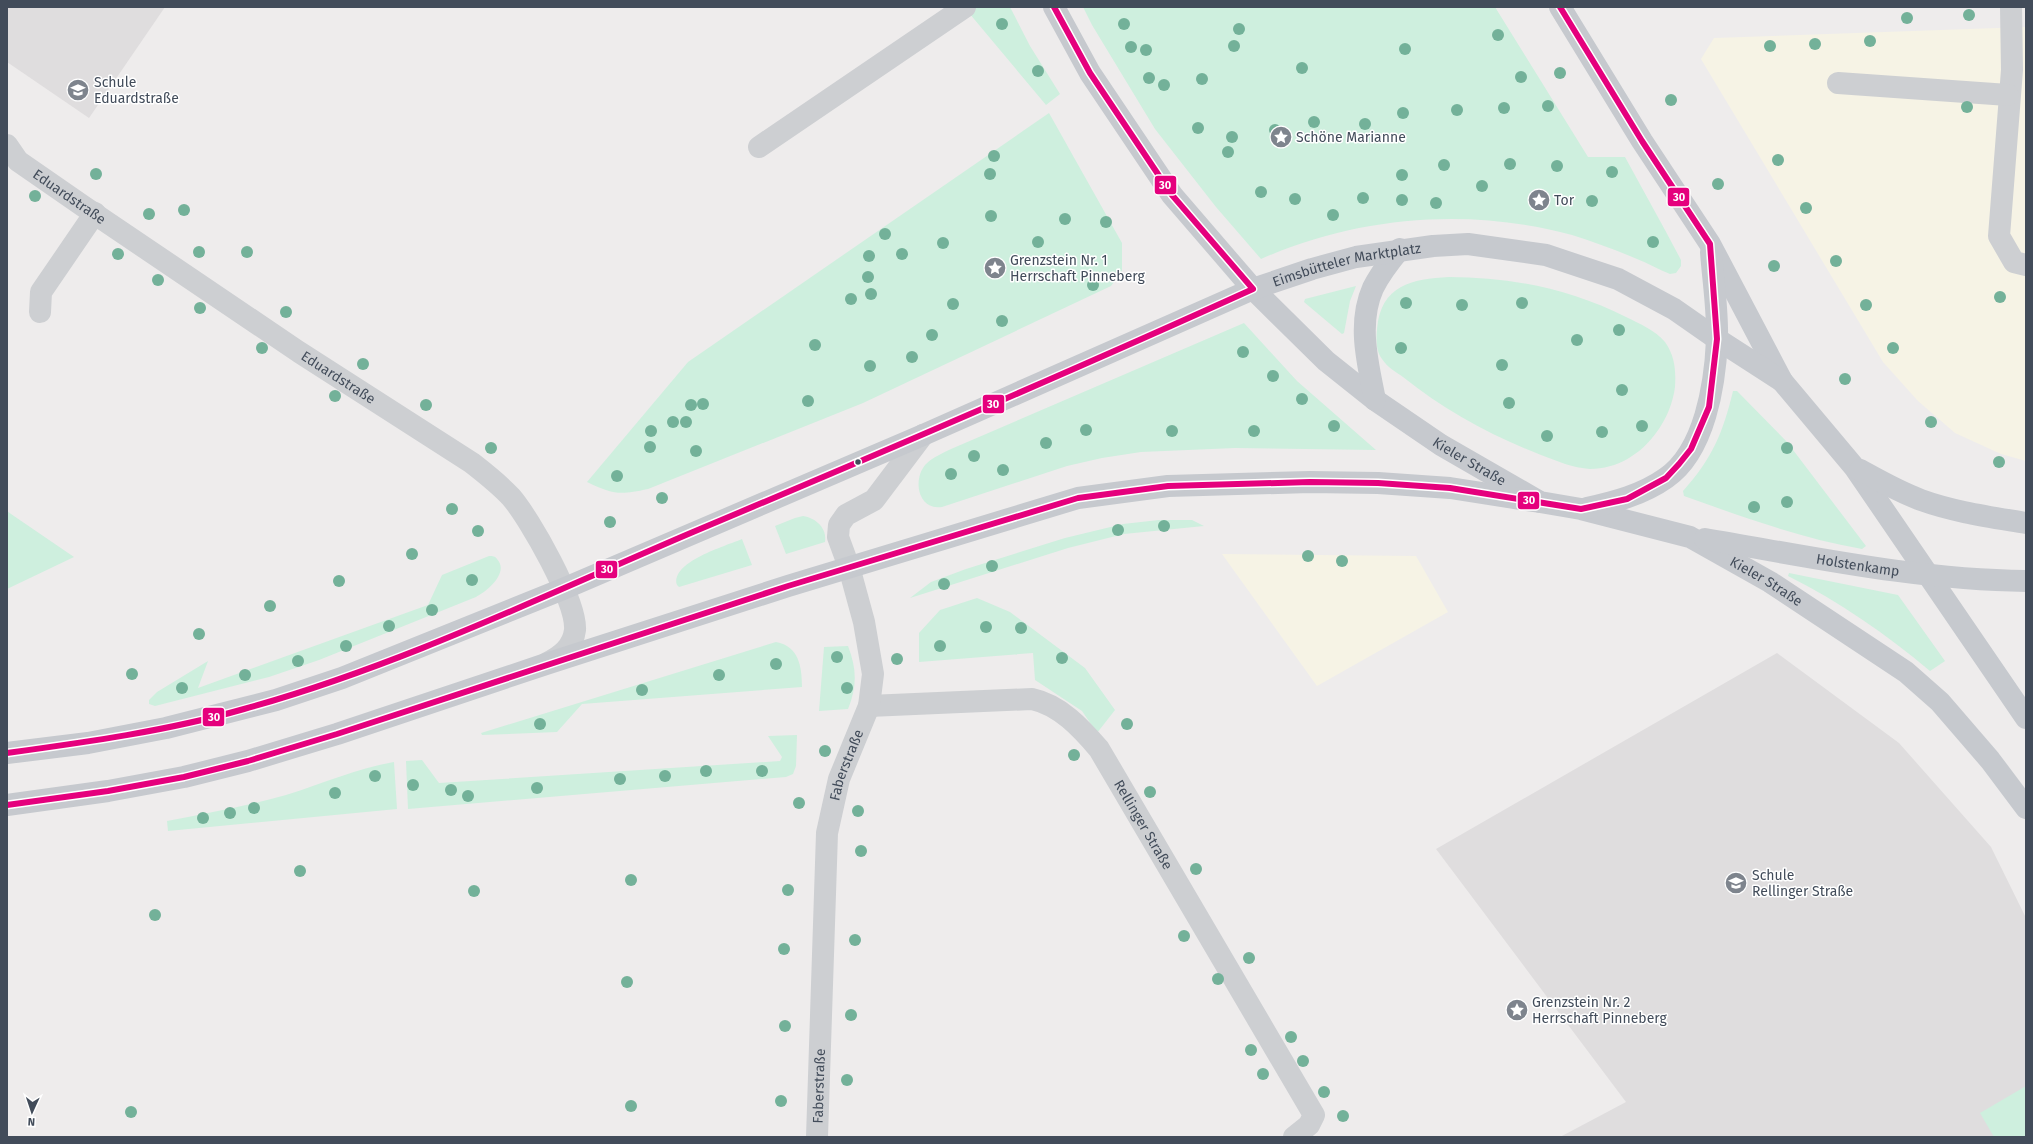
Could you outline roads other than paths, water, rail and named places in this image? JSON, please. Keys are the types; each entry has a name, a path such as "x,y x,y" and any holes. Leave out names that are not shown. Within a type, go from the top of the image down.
{"main road":[{"name":"Kieler Straße","path":"1054,7 1090,74 1172,195 1253,289 1326,361 1375,400 1441,445 1540,502 1581,509 1690,537 1770,582 1906,672 1957,720 1990,760 2026,808"},
{"path":"1560,7 1642,141 1710,244 1782,381 1855,468 1930,575 2026,718"},
{"name":"Eimsbütteler Marktplatz","path":"7,753 88,743 166,728 276,700 342,678 564,589 923,435 1253,289 1312,269 1356,257 1400,249 1468,244 1546,255 1618,279 1674,309 1782,381"},
{"path":"1581,509 1627,499 1666,478 1680,464 1694,443 1709,407 1717,339 1710,244"},
{"path":"1375,400 1365,340 1365,318 1373,288 1384,270 1400,249"},
{"path":"1855,468 1898,491 1922,500 1961,511 2026,523"},
{"path":"7,805 100,792 169,779 248,761 337,734 546,664 849,567 1078,498 1168,486 1310,482 1378,483 1450,488 1540,502"},
{"name":"Holstenkamp","path":"1690,537 1872,568 1930,575 2026,581"}],"street":[{"path":"759,147 965,7"},
{"path":"2011,7 2019,70 2008,95 1999,236 2014,262 2026,265"},
{"path":"1838,83 2008,95"},
{"name":"Eduardstraße","path":"7,145 18,161 299,352 472,464 492,479 519,508 534,532 564,589 575,621 572,640 567,649 558,658 546,664"},
{"path":"40,312 41,292 95,213"},
{"name":"Faberstraße","path":"817,1137 827,833 839,779 869,706 873,674 870,653 849,567 838,537 839,525 846,516 874,500 923,435"},
{"name":"Rellinger Straße","path":"869,706 1032,699 1044,702 1055,708 1075,723 1099,749 1314,1115 1309,1125 1294,1137"}],"place":[{"name":"Schule Eduardstraße","path":"78,90"},
{"name":"Schöne Marianne","path":"1281,137"},
{"name":"Tor","path":"1539,200"},
{"name":"Grenzstein Nr. 1 Herrschaft Pinneberg","path":"995,268"},
{"name":"Schule Rellinger Straße","path":"1736,883"},
{"name":"Grenzstein Nr. 2 Herrschaft Pinneberg","path":"1517,1010"}]}
